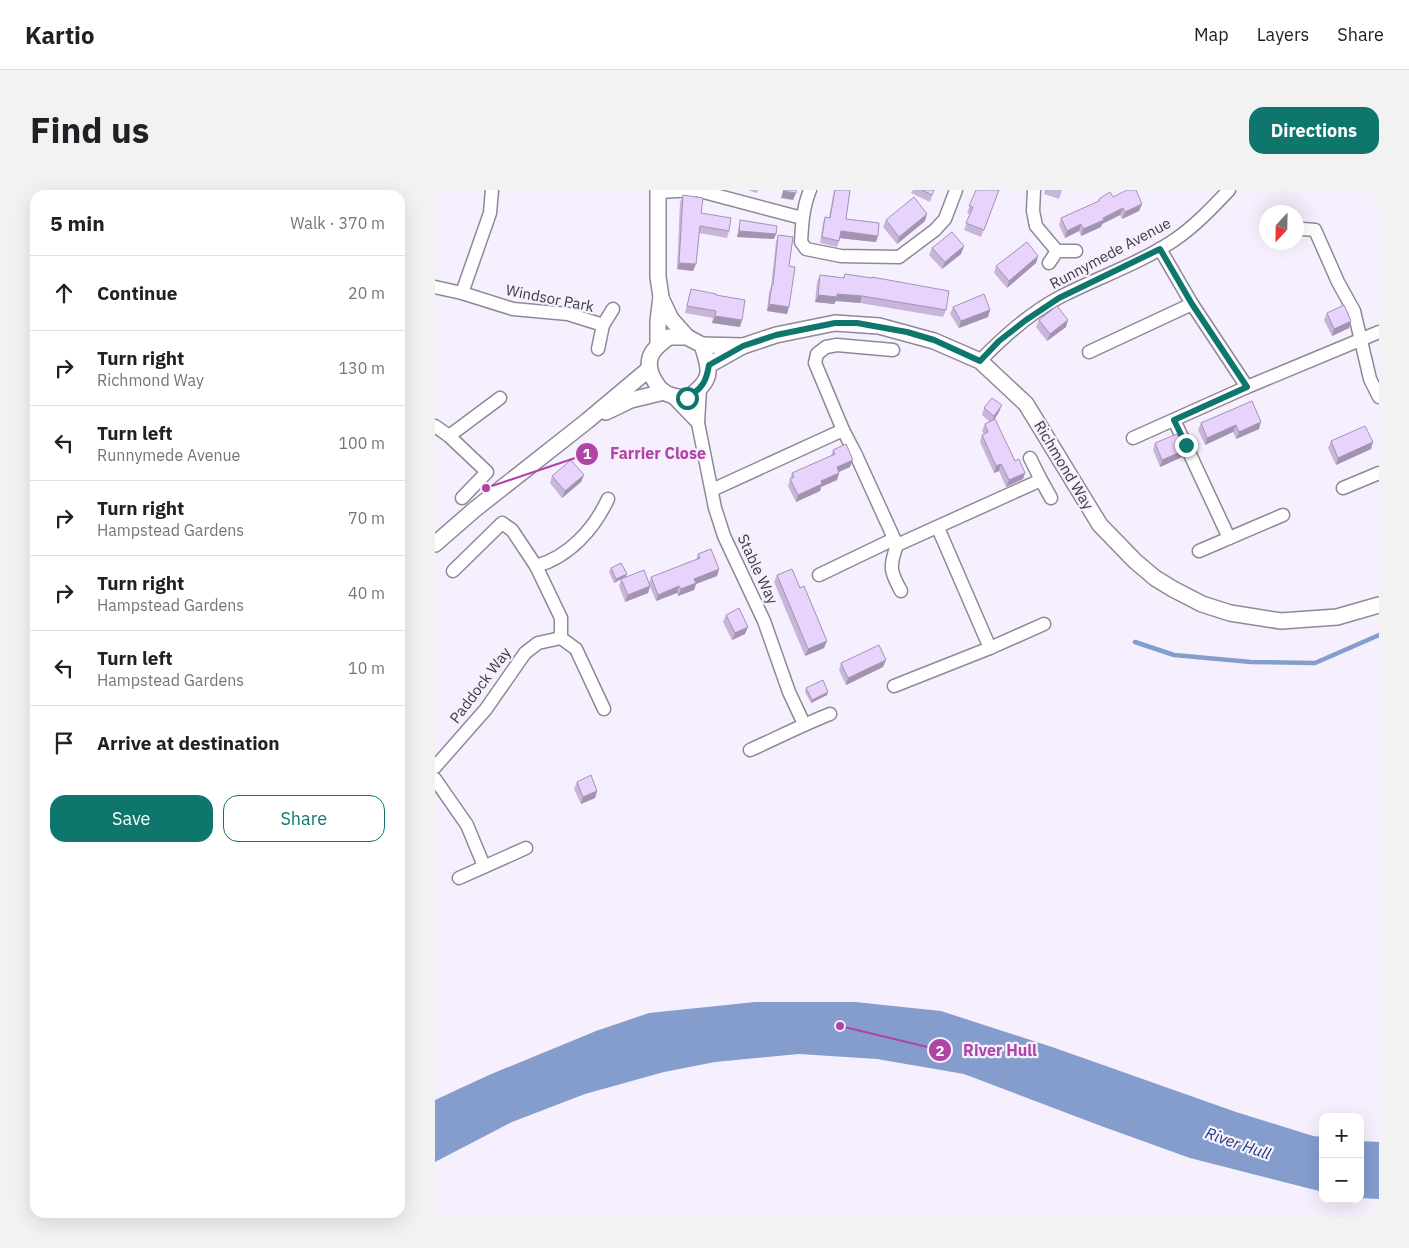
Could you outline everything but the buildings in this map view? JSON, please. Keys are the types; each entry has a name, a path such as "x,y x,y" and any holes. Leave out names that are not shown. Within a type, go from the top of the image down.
{"street":[{"path":"462,293 490,213 492,190"},
{"path":"587,421 631,400 668,394 687,398 701,389 707,378 709,365 702,344 687,337 671,319 661,296 658,277 658,191 695,190 802,218"},
{"path":"810,190 805,202 802,218 801,242 806,248 841,256 899,257 935,230 945,219 956,190"},
{"path":"1034,190 1033,211 1036,226 1057,251 1076,251"},
{"name":"Runnymede Avenue","path":"980,361 999,341 1059,298 1173,241 1205,216 1229,190"},
{"path":"1304,229 1315,230 1338,282 1354,312 1370,379 1379,397"},
{"path":"1160,249 1192,304 1247,387"},
{"path":"1049,263 1057,251"},
{"name":"Windsor Park","path":"435,287 513,308 568,314 603,325"},
{"path":"658,345 661,296"},
{"path":"1089,352 1192,304"},
{"name":"Windsor Park","path":"598,349 603,325 613,309"},
{"name":"Richmond Way","path":"709,365 743,346 776,335 835,323 857,323 907,332 934,340 980,361 1026,404 1100,525 1135,561 1155,578 1173,589 1202,604 1229,613 1281,621 1337,618 1379,605"},
{"path":"1133,438 1247,387 1379,332"},
{"path":"687,337 669,338 658,345 649,358 649,368 655,384 698,423"},
{"name":"Richmond Way","path":"702,344 743,346"},
{"path":"893,350 837,345 826,347 817,354 815,363 843,430 895,542 891,562 893,575 901,591"},
{"path":"435,544 473,510 587,421 649,368"},
{"name":"Stable Way","path":"701,389 698,423 715,508 724,536 764,621 789,692 804,724"},
{"path":"449,436 499,398"},
{"path":"1174,420 1229,538"},
{"path":"435,426 449,436 487,472 462,498"},
{"path":"712,490 843,430"},
{"path":"1030,458 1051,498"},
{"path":"1343,488 1379,473"},
{"path":"819,575 895,542 938,528 1041,480"},
{"path":"536,566 549,562 579,540 601,515 608,499"},
{"path":"1199,551 1283,515"},
{"path":"453,571 502,524 512,530 536,566 561,618 561,638 576,649 604,709"},
{"path":"938,528 990,648"},
{"path":"894,686 990,648 1043,624"},
{"name":"Paddock Way","path":"435,767 486,709 525,653 538,643 561,638"},
{"path":"750,750 789,733 804,724 830,714"},
{"path":"435,779 467,825 484,866"},
{"path":"459,878 526,848"}],"water":[{"path":"755,1002 855,1002 941,1011 1055,1048 1236,1112 1319,1137 1319,1191 1190,1158 964,1074 877,1059 799,1054 715,1062 664,1072 585,1094 512,1122 435,1162 435,1100 489,1075 596,1031 649,1013"},
{"path":"1364,1141 1379,1142 1379,1199 1364,1198"}],"waterway":[{"path":"1135,642 1174,655 1251,662 1315,663 1379,635"}],"place":[{"name":"Farrier Close","path":"486,488"},
{"name":"River Hull","path":"840,1026"}],"route":[{"path":"687,398 701,389 707,378 709,365 743,346 776,335 835,323 857,323 907,332 934,340 980,361 999,341 1059,298 1160,249 1192,304 1247,387 1174,420 1186,445"}]}
